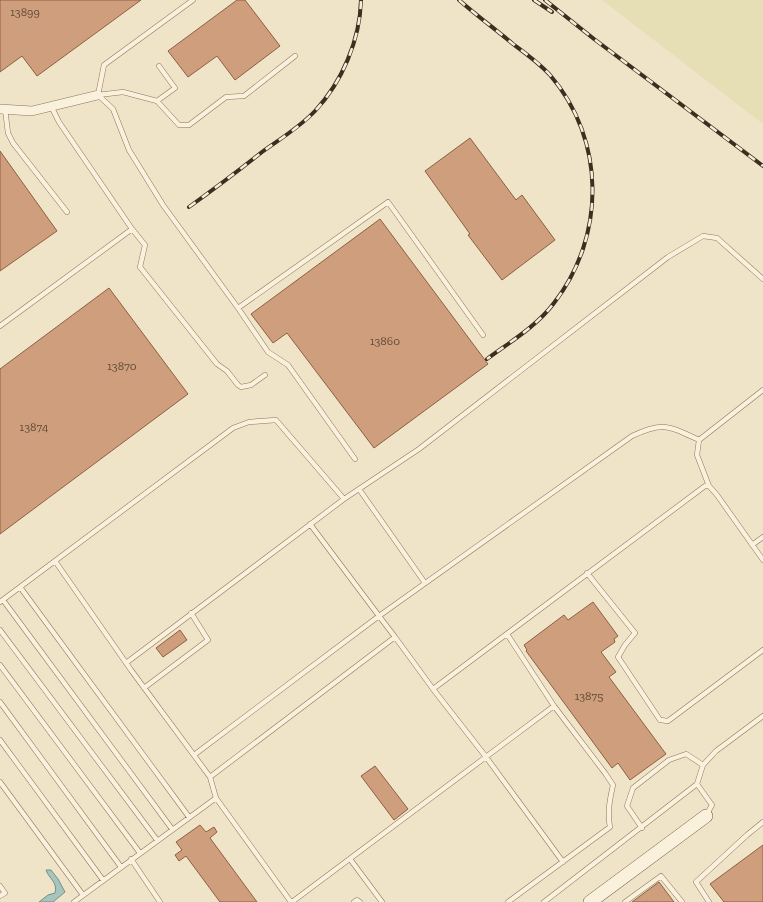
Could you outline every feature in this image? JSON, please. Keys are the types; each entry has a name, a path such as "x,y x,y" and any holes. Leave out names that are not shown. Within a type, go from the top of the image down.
{"street":[{"path":"3,109 32,111 98,95"},
{"path":"590,902 706,816"}],"lane":[{"path":"98,95 104,65 193,0"},
{"path":"98,95 123,92 157,101 179,125 189,125 226,97 244,96 295,56"},
{"path":"157,101 175,88 159,66"},
{"path":"98,95 113,109 129,150 155,192 268,352 288,365 355,459"},
{"path":"51,106 59,122 132,229 145,245 140,267 217,364 227,371 241,387 251,385 265,375"},
{"path":"3,109 8,133 13,144 67,212"},
{"path":"238,308 388,202 483,335"},
{"path":"0,326 132,229"},
{"path":"126,663 344,499 419,449 668,257 703,236 717,238 763,279"},
{"path":"763,390 699,440 697,455 709,486 763,560"},
{"path":"172,829 2,601 233,428 249,422 276,420 344,499"},
{"path":"194,755 379,616 632,436 648,428 665,426 675,428 699,440"},
{"path":"433,689 695,493 705,486 709,486"},
{"path":"359,489 425,583"},
{"path":"310,524 433,689 486,757 563,862"},
{"path":"752,545 763,537"},
{"path":"55,561 126,663 210,777 216,798 291,902 554,706"},
{"path":"587,573 635,633 624,646 618,657 660,720 668,721 763,650"},
{"path":"20,587 189,817"},
{"path":"144,688 208,640 191,613"},
{"path":"0,630 157,840"},
{"path":"507,634 554,706 613,785 609,803 608,818 610,826 508,902"},
{"path":"210,777 395,637"},
{"path":"0,665 140,853"},
{"path":"0,702 121,867"},
{"path":"544,902 642,828 697,784 703,765 716,751 763,716"},
{"path":"0,740 103,880"},
{"path":"642,828 627,806 633,788 669,760 686,754 703,765"},
{"path":"0,782 83,895"},
{"path":"697,784 712,805 706,816"},
{"path":"74,902 216,798"},
{"path":"709,902 696,882 763,822"},
{"path":"131,859 160,902"},
{"path":"350,859 382,902"},
{"path":"625,902 661,876 682,902"},
{"path":"0,886 5,893 0,896"},
{"path":"354,902 357,900 360,902"}],"shaded area":[{"path":"602,0 763,0 763,124"}],"water":[{"path":"46,870 51,870 65,892 53,902 39,902 48,895 55,893 56,889"}],"building":[{"path":"0,0 141,0 37,76 22,56 0,72"},
{"path":"237,0 245,0 280,46 235,80 217,56 188,77 168,51"},
{"path":"470,138 516,200 522,195 555,240 502,280 468,235 470,234 425,171"},
{"path":"0,151 57,231 0,271"},
{"path":"380,219 488,364 374,448 287,333 273,343 251,314"},
{"path":"109,288 188,394 0,534 0,369"},
{"path":"593,602 618,636 614,639 615,642 601,652 616,672 609,677 666,754 630,780 618,763 612,768 526,651 527,650 524,645 564,615 568,620"},
{"path":"180,630 187,640 163,657 156,648"},
{"path":"375,766 408,809 394,820 361,776"},
{"path":"200,825 206,832 214,827 217,832 210,838 257,902 220,902 186,856 179,861 175,855 182,850 176,842"},
{"path":"763,845 763,902 724,902 710,884"},
{"path":"659,882 674,902 632,902"}],"railway":[{"path":"189,207 296,128 325,100 348,60 357,30 361,0"},
{"path":"459,0 532,58 550,75 568,101 582,129 590,158 592,188 590,219 583,248 571,277 554,303 540,319 487,359"},
{"path":"534,0 552,12"},
{"path":"545,0 594,39 763,166"}]}
